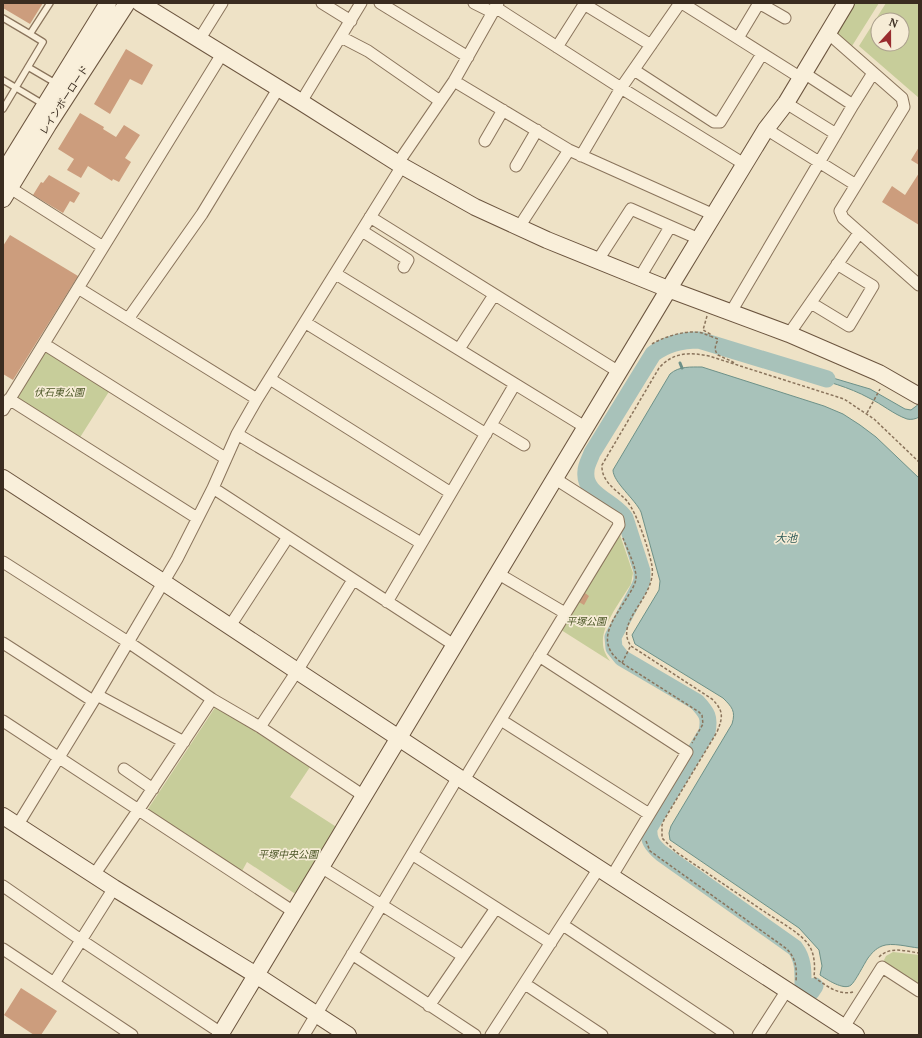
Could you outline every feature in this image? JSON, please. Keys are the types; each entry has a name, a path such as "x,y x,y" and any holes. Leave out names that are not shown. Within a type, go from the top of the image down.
{"street":[{"name":"レインボーロード","path":"3,173 108,3"},
{"name":"レインボーロード","path":"5,190 127,3"},
{"path":"140,3 400,165 475,207 519,227 668,289 790,334 879,373 917,392"},
{"path":"199,40 222,3"},
{"path":"322,3 351,21"},
{"path":"301,102 361,3"},
{"path":"380,3 468,57"},
{"path":"474,3 495,8 744,164"},
{"path":"558,47 585,3 651,44"},
{"path":"581,156 621,88 681,3 762,54 853,105"},
{"path":"738,38 759,3 785,18"},
{"path":"3,886 220,1034 668,289 744,164 766,129 786,102 846,3"},
{"path":"17,826 177,559 213,488 225,458 237,434 257,399 336,274 400,165 454,81 495,8"},
{"path":"828,33 902,98 904,107 840,211 843,218 859,233 919,285"},
{"path":"341,37 368,51 440,101"},
{"path":"3,410 222,54"},
{"path":"634,70 714,122 720,122 762,54"},
{"path":"731,312 873,73"},
{"path":"454,81 569,150 714,215"},
{"path":"128,319 202,214 278,89"},
{"path":"786,102 836,134"},
{"path":"485,141 503,110"},
{"path":"766,129 856,185"},
{"path":"516,166 536,130"},
{"path":"519,227 569,150"},
{"path":"5,190 103,247"},
{"path":"598,260 631,209 699,239"},
{"path":"370,217 618,372"},
{"path":"640,277 670,227"},
{"path":"362,231 408,260 404,267"},
{"path":"790,334 859,233"},
{"path":"811,303 849,326 874,286 837,264"},
{"path":"336,274 585,427"},
{"path":"78,288 257,399"},
{"path":"459,350 494,295"},
{"path":"306,322 488,430 524,445"},
{"path":"44,344 225,458"},
{"path":"270,379 451,493"},
{"path":"387,602 515,384"},
{"path":"9,399 197,518"},
{"path":"237,434 421,543"},
{"path":"3,478 398,738 850,1031 882,967 919,991"},
{"path":"304,1035 412,854 501,720 619,525 618,520 554,478"},
{"path":"213,488 454,645"},
{"path":"230,626 288,537"},
{"path":"3,562 128,642 212,699 260,727 364,796"},
{"path":"497,574 565,613"},
{"path":"260,727 353,580"},
{"path":"3,643 95,698 184,742"},
{"path":"491,1035 564,925 640,830 687,752 539,656"},
{"path":"94,875 212,699"},
{"path":"501,720 649,814"},
{"path":"3,721 294,912"},
{"path":"124,769 153,788"},
{"path":"3,816 114,888 256,975 348,1035"},
{"path":"412,854 551,943"},
{"path":"321,867 463,956"},
{"path":"54,982 114,888"},
{"path":"430,1006 496,908"},
{"path":"564,925 728,1035"},
{"path":"3,949 132,1035"},
{"path":"352,954 475,1035"},
{"path":"525,984 602,1035"},
{"path":"758,1035 792,993"}],"lane":[{"path":"30,34 50,3"},
{"path":"3,18 43,42 3,109"},
{"path":"28,67 58,84"},
{"path":"3,80 45,106"}],"path":[{"path":"707,314 703,330 710,334 710,336"},
{"path":"648,346 660,339 688,332 694,332 718,339 715,349 718,355 733,361 735,364"},
{"path":"857,989 847,993 831,989 814,977 814,962 810,948 805,941 784,925 676,852 662,838 662,825 664,820 720,723 720,707 712,699 631,646 626,640 625,634 627,627 651,583 652,570 636,515 628,502 604,479 602,465 659,368 664,362 681,354 690,353 709,356 844,399 867,413 919,462"},
{"path":"867,413 879,392"},
{"path":"619,525 636,579 607,636 608,649 615,658 622,663 697,709 702,715 704,724 687,752"},
{"path":"622,663 631,646"},
{"path":"640,830 644,833 650,850 778,942 791,954 796,962 797,970 792,993"},
{"path":"876,962 879,956 888,951 896,950 919,953"}],"green space":[{"path":"853,3 879,3 873,12 870,12 870,17 852,46 838,35 837,29"},
{"path":"886,3 919,3 919,98 859,46 870,28 870,52 910,52 910,12 880,12"},
{"name":"伏石東公園","path":"47,349 110,390 79,439 16,399"},
{"name":"平塚公園","path":"618,529 633,573 631,584 613,613 603,636 604,648 610,661 558,628"},
{"name":"平塚中央公園","path":"216,706 310,767 290,797 338,828 297,895 247,862 242,871 148,809"},
{"path":"893,952 919,955 919,986 883,962 886,956"}],"water":[{"name":"大池","path":"702,367 824,406 843,414 876,437 919,478 919,948 890,944 880,947 869,956 851,985 844,987 835,984 820,975 822,966 819,950 799,928 670,840 669,833 671,826 732,724 734,716 731,707 723,698 635,644 632,635 659,590 660,581 641,512 620,485 614,475 613,470 670,374 681,368"},
{"path":"806,370 870,389 905,409 911,410 919,404 919,417 915,419 907,419 902,417 874,400 854,391 804,375"}],"building":[{"path":"3,3 43,3 30,24 3,8"},
{"path":"126,49 153,65 142,85 130,79 110,114 94,104"},
{"path":"80,113 104,127 103,129 116,137 124,125 140,135 125,158 131,162 119,182 113,179 112,181 88,166 81,178 67,170 74,159 58,149"},
{"path":"919,147 919,165 911,160"},
{"path":"919,173 919,225 882,202 892,186 905,195"},
{"path":"49,175 80,193 74,203 70,201 63,213 33,195 41,182 43,183"},
{"path":"10,235 78,276 13,380 3,374 3,246"},
{"path":"585,593 589,596 584,605 579,602"},
{"path":"21,988 57,1011 41,1035 34,1035 4,1015"}],"waterway":[{"path":"815,986 811,992 803,986 803,971 800,957 795,948 661,853 651,842 649,828 707,732 708,719 705,712 697,702 622,658 614,648 613,637 640,586 642,571 625,518 589,486 586,479 586,471 587,464 592,453 653,354 669,345 699,340 827,379"},
{"path":"675,344 677,349"},
{"path":"680,363 682,368"}]}
